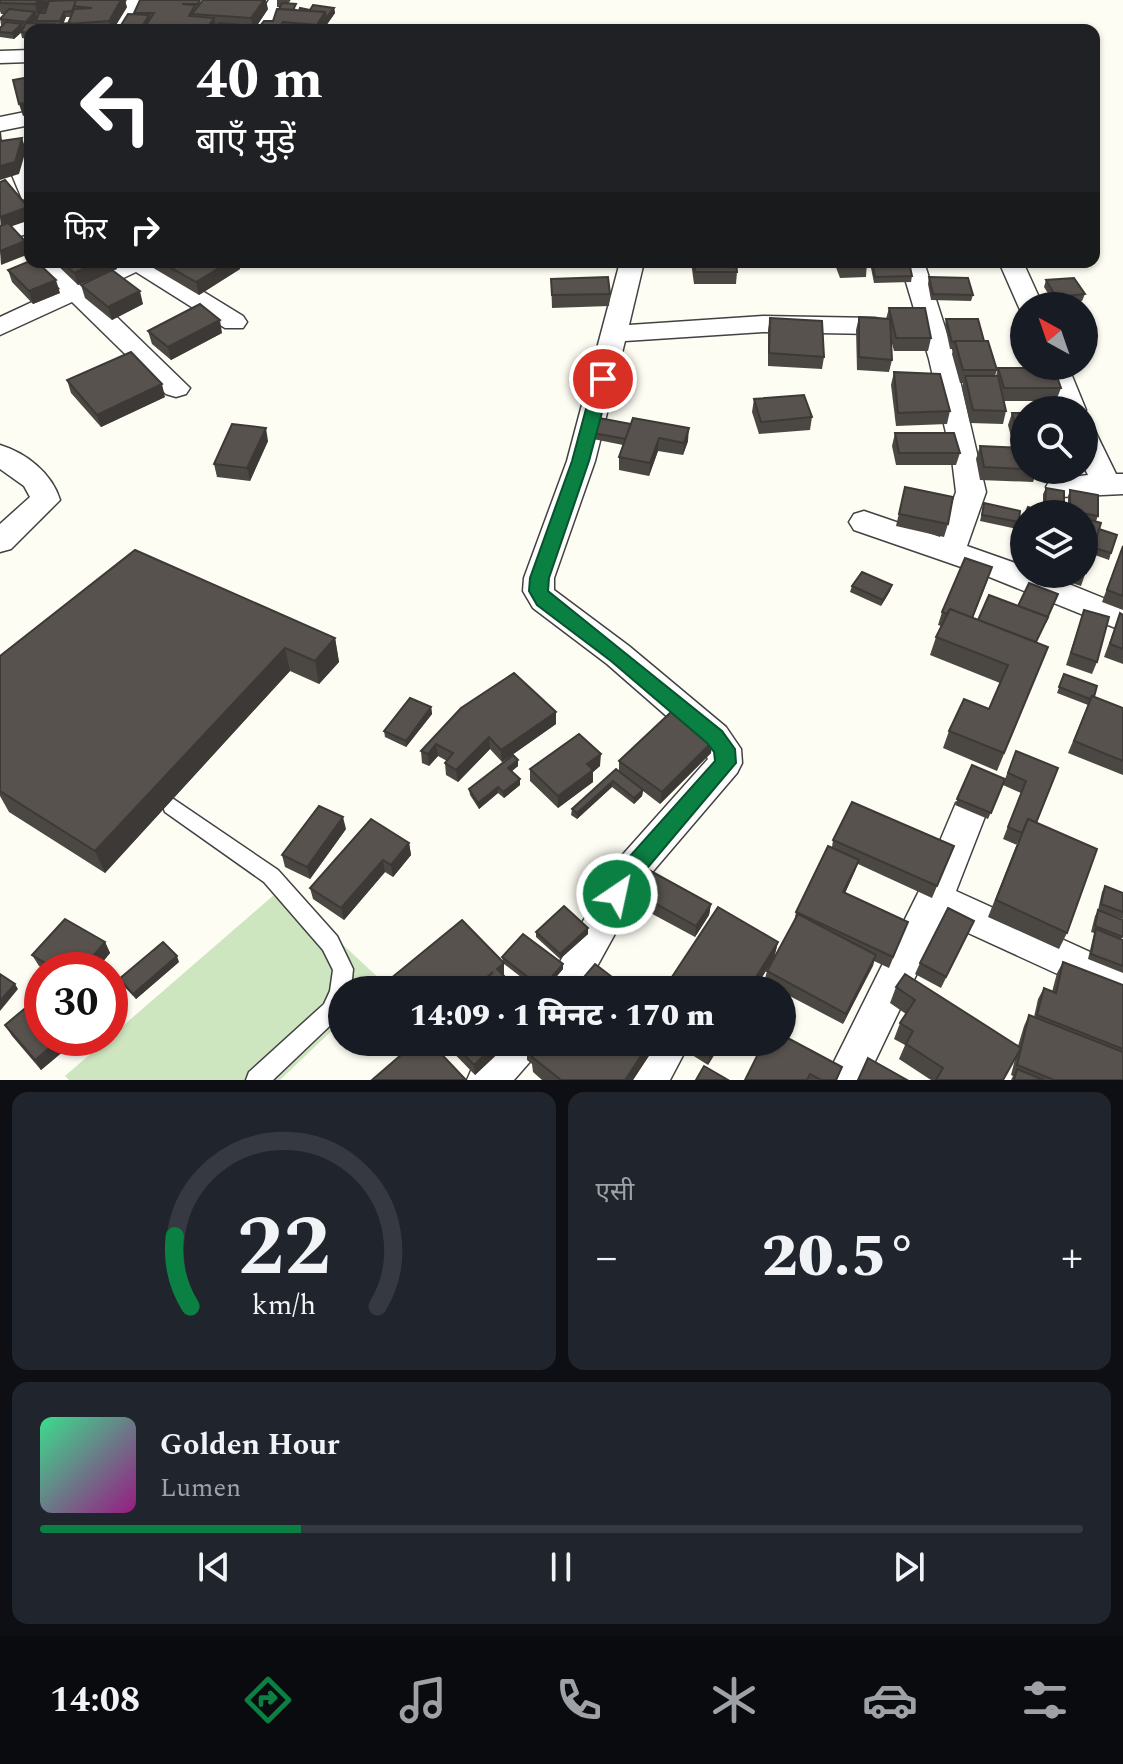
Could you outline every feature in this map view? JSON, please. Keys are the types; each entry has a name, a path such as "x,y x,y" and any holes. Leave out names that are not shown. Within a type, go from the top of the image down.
{"street":[{"path":"123,24 137,0"},
{"path":"263,24 279,0"},
{"path":"0,57 24,56"},
{"path":"0,124 24,119"},
{"path":"55,268 176,388"},
{"path":"0,327 126,268"},
{"path":"148,268 234,322"},
{"path":"571,976 630,872 725,763 724,749 714,737 618,655 544,600 538,591 539,578 593,418 630,268"},
{"path":"914,268 942,359 971,492 950,550"},
{"path":"1014,268 1024,292"},
{"path":"612,334 763,324 875,326"},
{"path":"0,455 36,480 45,500 0,541"},
{"path":"1060,487 1115,484 1098,458"},
{"path":"864,522 950,550 1123,619"},
{"path":"845,1080 934,899 968,814"},
{"path":"934,899 1123,986"},
{"path":"487,1080 508,1056"},
{"path":"648,1080 662,1056"}],"lane":[{"path":"172,806 271,876 330,943 343,969 340,992 331,1011 257,1080"}],"green space":[{"path":"282,888 377,976 328,976 328,1034 280,1080 69,1080 65,1076 88,1056 128,1056 128,1021"}],"building":[{"path":"0,0 39,0 35,4 0,3"},
{"path":"76,0 121,0 109,21 68,24 74,9 92,8 73,6"},
{"path":"76,0 72,11 64,12 60,21 36,21 39,13 45,13 49,1"},
{"path":"140,0 200,0 198,4 182,4 195,5 189,16 214,18 210,24 147,24 154,13 134,13"},
{"path":"203,0 264,0 251,18 192,14"},
{"path":"282,3 296,4 293,10 279,9"},
{"path":"313,5 334,8 326,18 325,12 299,11 300,8 310,10"},
{"path":"9,9 35,12 26,22 0,19"},
{"path":"277,9 325,12 318,24 262,24 273,21"},
{"path":"128,14 149,15 144,24 122,24"},
{"path":"6,22 22,24 12,33 0,32"},
{"path":"24,78 24,103 19,104 13,80"},
{"path":"0,132 1,141 22,138 15,162 0,166"},
{"path":"5,180 24,202 24,208 0,217 0,182"},
{"path":"8,223 24,241 0,251 0,226"},
{"path":"24,263 24,268 43,268 56,280 29,291 8,270"},
{"path":"69,268 85,268 74,273"},
{"path":"172,268 219,268 196,282"},
{"path":"695,268 737,268 737,272 695,272"},
{"path":"873,268 910,268 912,276 875,277"},
{"path":"112,270 140,291 108,307 81,285"},
{"path":"608,277 610,294 552,295 551,279"},
{"path":"929,277 968,278 973,295 933,294"},
{"path":"1074,278 1084,292 1053,292 1046,280"},
{"path":"200,304 220,320 168,347 148,331"},
{"path":"889,308 925,308 931,338 896,338"},
{"path":"859,317 890,319 892,360 859,357"},
{"path":"770,318 822,321 824,357 769,353"},
{"path":"946,319 978,319 984,341 952,342"},
{"path":"955,341 988,341 997,370 963,370"},
{"path":"131,352 162,384 97,415 67,380"},
{"path":"998,368 1010,368 1010,380 1058,380 1061,388 1004,388"},
{"path":"894,372 940,374 950,411 898,413"},
{"path":"965,376 998,376 1006,411 973,410"},
{"path":"804,395 812,417 761,422 754,399"},
{"path":"599,418 631,424 626,439 593,433"},
{"path":"633,418 689,428 684,443 659,438 650,463 619,457"},
{"path":"232,424 266,428 247,468 214,464"},
{"path":"895,433 954,433 960,453 899,453"},
{"path":"980,446 1010,447 1010,468 984,467"},
{"path":"905,487 953,497 948,524 899,514"},
{"path":"1046,488 1064,491 1064,500 1045,500"},
{"path":"1070,490 1098,495 1098,500 1070,500"},
{"path":"984,503 1010,509 1010,520 982,515"},
{"path":"1099,529 1117,535 1111,553 1098,549"},
{"path":"1123,546 1123,596 1107,590"},
{"path":"135,550 335,638 315,661 285,648 95,851 0,791 0,656"},
{"path":"965,558 992,567 972,618 950,609 947,614 942,612"},
{"path":"862,572 892,585 883,600 852,586"},
{"path":"1027,588 1042,588 1058,594 1048,617 1018,606"},
{"path":"989,595 1048,617 1036,642 978,620"},
{"path":"950,609 1048,647 1004,753 949,731 964,699 989,709 1008,665 936,637"},
{"path":"1084,610 1109,617 1097,662 1071,653"},
{"path":"1120,613 1123,615 1123,649 1110,644"},
{"path":"514,673 556,712 501,750 489,737 456,770 445,763 453,753 436,744 428,754 421,751 461,708"},
{"path":"1064,674 1097,686 1094,697 1090,699 1059,687"},
{"path":"1092,696 1123,708 1123,761 1074,741"},
{"path":"410,698 431,707 406,741 384,731"},
{"path":"671,712 713,741 662,792 619,761"},
{"path":"579,734 601,754 587,764 593,770 558,796 530,769"},
{"path":"1016,751 1058,768 1036,823 1028,819 1022,833 1008,827 1026,781 1008,773"},
{"path":"513,755 518,760 508,768 520,779 503,792 498,787 478,803 469,789"},
{"path":"972,765 1005,779 991,813 957,799"},
{"path":"616,769 643,790 634,798 613,781 577,813 572,809"},
{"path":"852,802 954,846 937,886 833,840"},
{"path":"319,806 343,817 307,867 282,855"},
{"path":"371,819 409,843 391,865 383,860 341,908 310,888"},
{"path":"1028,819 1097,849 1067,933 996,900"},
{"path":"828,846 859,860 843,892 908,922 893,957 796,912"},
{"path":"647,869 711,904 696,926 633,891"},
{"path":"1105,886 1123,893 1123,912 1101,904"},
{"path":"564,906 588,928 560,954 536,932"},
{"path":"718,907 778,942 757,976 673,976"},
{"path":"948,908 974,921 946,977 920,963"},
{"path":"1098,910 1123,920 1123,937 1095,926"},
{"path":"798,914 876,955 846,1014 796,987 796,976 776,976 767,971"},
{"path":"65,919 105,942 96,952 35,952"},
{"path":"462,920 504,963 497,969 504,976 489,976 493,972 488,976 394,976"},
{"path":"1096,929 1123,940 1123,966 1091,954"},
{"path":"523,934 563,964 552,976 527,976 502,957"},
{"path":"163,942 177,956 133,994 128,989 128,971"},
{"path":"1063,962 1123,985 1123,1049 1037,1015 1044,988 1056,993"},
{"path":"595,964 611,976 585,976"},
{"path":"0,974 15,984 0,1001"},
{"path":"905,974 1021,1048 1003,1080 936,1080 943,1068 906,1044 913,1031 900,1023 915,1000 896,987"},
{"path":"24,1009 24,1047 5,1025"},
{"path":"1029,1015 1123,1052 1123,1080 1054,1080 1017,1065"},
{"path":"796,1042 842,1067 836,1080 821,1080 810,1074 807,1080 745,1080 757,1056 796,1056"},
{"path":"400,1056 443,1056 466,1080 372,1080"},
{"path":"465,1056 483,1056 474,1065"},
{"path":"641,1056 625,1080 561,1080 532,1057"},
{"path":"868,1058 907,1080 858,1080"},
{"path":"704,1066 728,1080 696,1080"},
{"path":"1017,1069 1044,1080 1014,1080"}],"route":[{"path":"603,379 581,461 539,578 538,591 544,600 618,655 714,737 724,749 725,763 717,776 630,872 617,894"}]}
